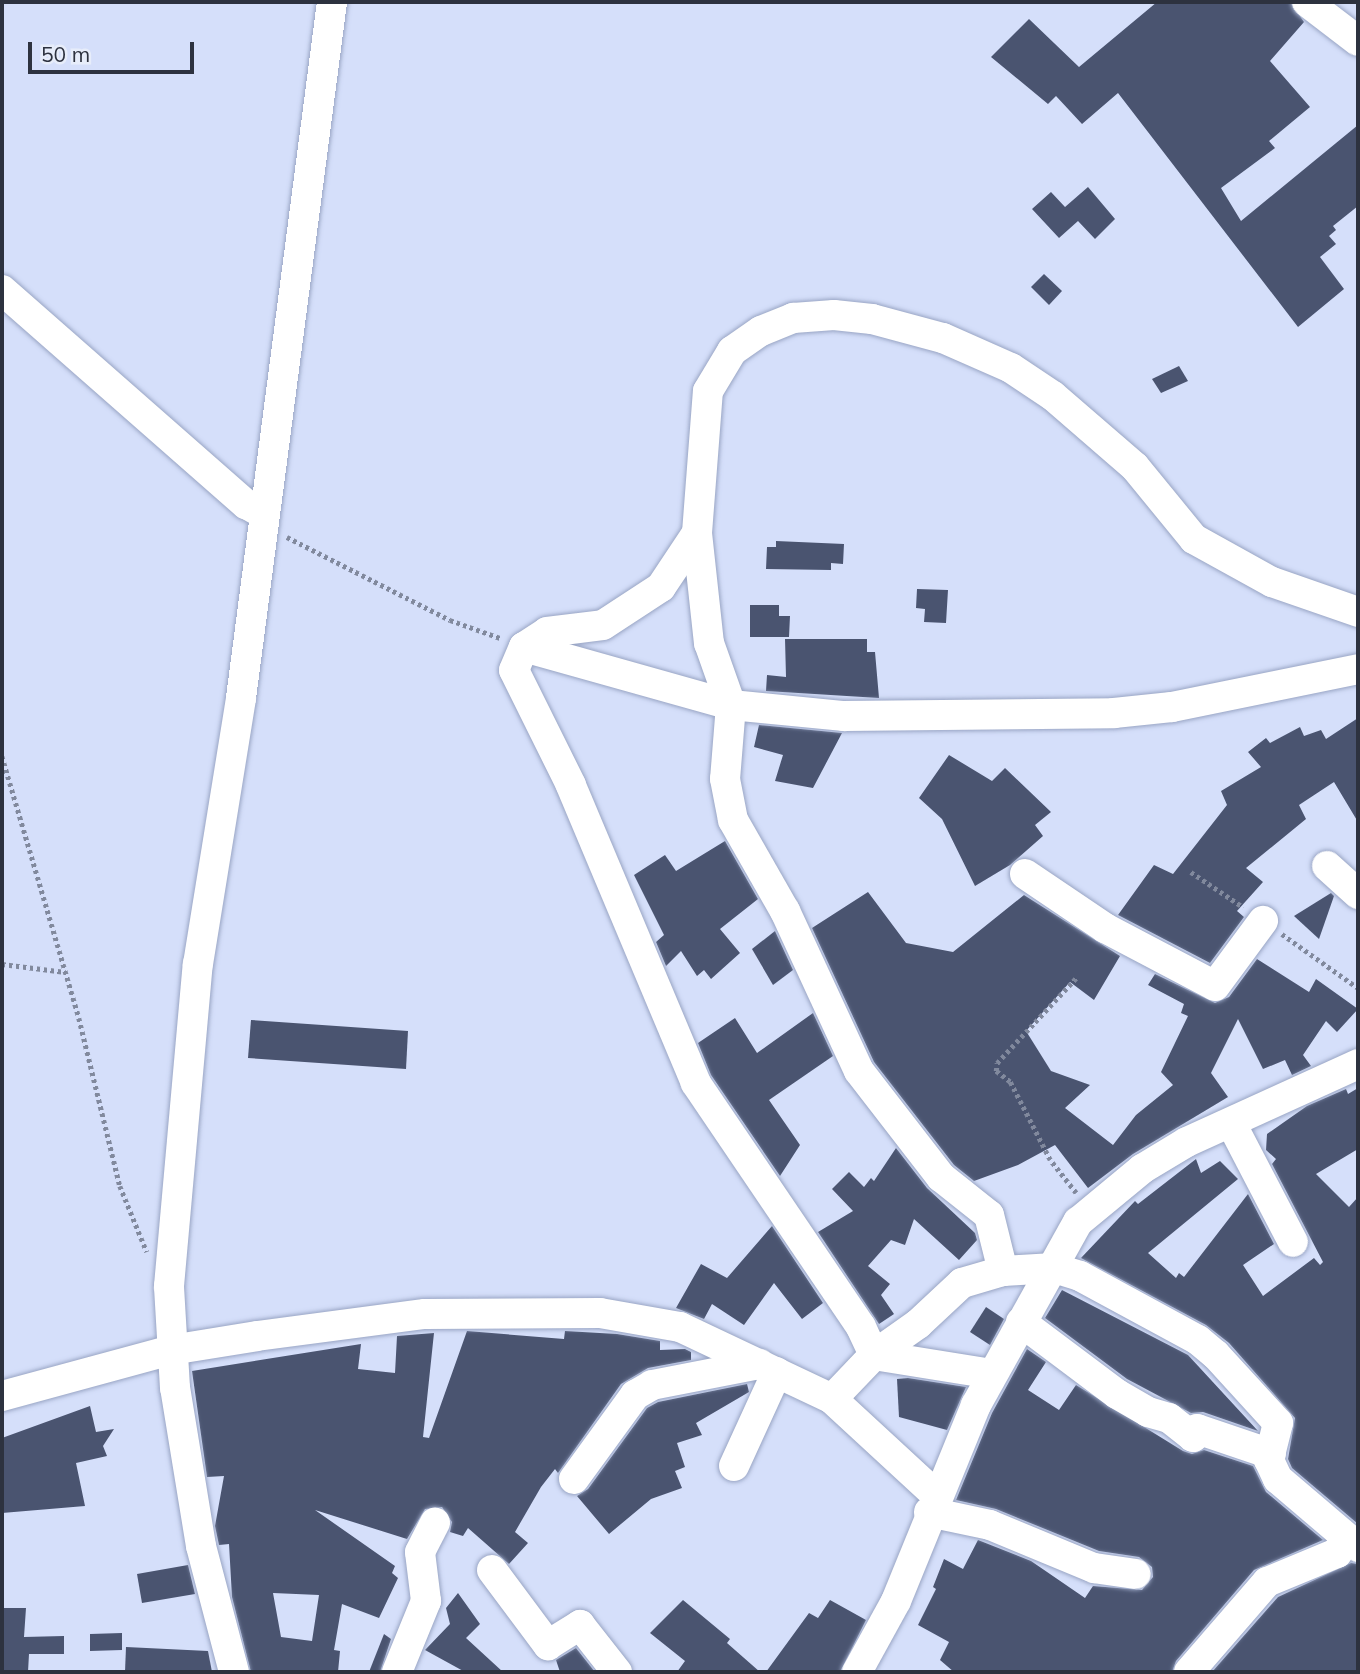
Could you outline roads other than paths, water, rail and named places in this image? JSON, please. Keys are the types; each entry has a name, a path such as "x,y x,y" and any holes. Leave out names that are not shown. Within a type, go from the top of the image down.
{"street":[{"path":"233,1672 201,1546 171,1350 169,1286 198,964 241,698 332,2"},
{"path":"1307,2 1358,41"},
{"path":"2,290 263,519"},
{"path":"1003,1271 989,1215 941,1177 859,1071 785,911 739,831 727,804 725,779 731,705 709,643 696,533 708,391 732,351 761,331 793,318 872,318 943,338 1011,368 1053,396 1135,467 1194,539 1272,582 1358,612"},
{"path":"696,533 661,587 603,625 547,632 524,647 514,670 571,785 696,1083 862,1327 873,1355"},
{"path":"524,647 731,705 844,716 1114,713 1172,707 1358,669"},
{"path":"1327,866 1358,894"},
{"path":"1025,874 1105,928 1215,986 1263,921"},
{"path":"857,1672 896,1601 933,1504 992,1374 1089,1210 1142,1169 1231,1123 1358,1064"},
{"path":"1231,1123 1293,1242"},
{"path":"832,1399 873,1355 918,1324 962,1283 1003,1271 1054,1268 1104,1289 1198,1340 1216,1355 1278,1423 1271,1454 1271,1469 1278,1479 1326,1517 1352,1543 1337,1553 1267,1582 1189,1672"},
{"path":"2,1396 171,1350 425,1314 551,1310 680,1327 832,1399 933,1504 1094,1568 1136,1574"},
{"path":"1021,1322 1117,1394 1148,1412 1169,1418 1193,1437 1197,1429 1271,1454"},
{"path":"873,1355 992,1374"},
{"path":"734,1466 768,1368"},
{"path":"574,1479 635,1395 652,1385 768,1368"},
{"path":"397,1672 426,1601 420,1552 435,1523"},
{"path":"492,1570 548,1645 580,1625 617,1672"}]}
